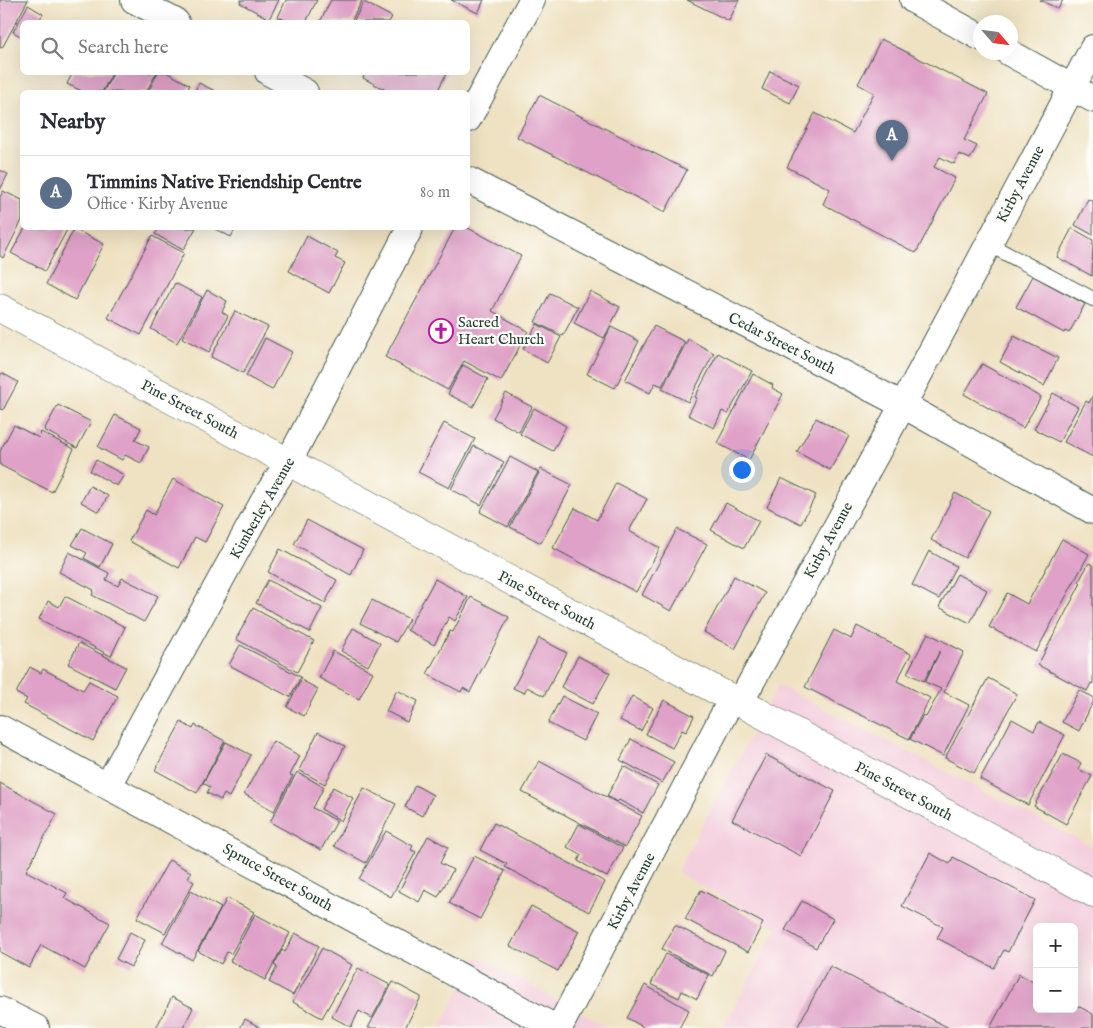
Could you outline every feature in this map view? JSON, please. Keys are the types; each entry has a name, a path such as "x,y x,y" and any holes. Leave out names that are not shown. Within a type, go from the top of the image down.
{"street":[{"path":"134,0 172,20"},
{"path":"470,115 532,0"},
{"path":"913,0 973,33"},
{"name":"Kirby Avenue","path":"557,1028 727,708 741,701 903,405 988,244 1082,93 1093,48"},
{"path":"1018,58 1082,93"},
{"path":"274,75 301,90"},
{"name":"Cedar Street South","path":"470,181 903,405 1093,510"},
{"name":"Kimberley Avenue","path":"108,785 262,504 288,461 409,230"},
{"name":"Pine Street South","path":"0,308 708,686 741,701 743,704 1093,893"},
{"name":"Spruce Street South","path":"0,728 557,1028"},
{"path":"0,1010 36,1028"}],"lane":[{"path":"988,244 1093,299"}],"shaded area":[{"path":"778,685 1093,847 1093,1028 723,1028 777,928 677,872"},
{"path":"477,956 609,1028 440,1028"}],"building":[{"path":"0,0 28,0 2,48 0,47"},
{"path":"241,0 279,0 269,19 240,3"},
{"path":"286,0 317,0 307,20 285,20 278,17"},
{"path":"331,0 362,1 352,20 321,20"},
{"path":"451,0 484,0 478,13"},
{"path":"687,0 739,0 729,21"},
{"path":"1040,0 1063,0 1058,9"},
{"path":"364,2 392,17 390,20 354,20"},
{"path":"28,5 43,14 39,20 20,20 20,36 13,32"},
{"path":"881,39 988,94 964,140 977,146 970,159 959,154 954,164 940,157 934,167 955,178 916,253 823,204 830,189 787,167 815,113 853,133 874,93 858,84"},
{"path":"770,71 799,85 790,103 762,89"},
{"path":"72,75 111,75 103,90 80,90 67,84"},
{"path":"112,75 155,75 147,90 104,90"},
{"path":"156,75 172,75 190,85 187,90 149,90"},
{"path":"364,75 446,75 438,90 385,90 363,78"},
{"path":"199,83 213,90 195,90"},
{"path":"539,95 687,170 665,212 517,137"},
{"path":"0,170 8,174 0,190"},
{"path":"3,191 20,199 20,224 3,258 0,256 0,197"},
{"path":"1088,199 1093,201 1093,235 1075,225"},
{"path":"1072,228 1093,240 1092,276 1057,257"},
{"path":"470,229 521,256 492,311 528,331 501,381 464,361 448,390 385,357 454,230"},
{"path":"24,230 67,230 45,271 11,253"},
{"path":"73,230 104,244 75,300 46,284"},
{"path":"158,230 195,230 183,250 155,234"},
{"path":"217,230 235,230 231,237"},
{"path":"152,236 184,253 141,335 108,318"},
{"path":"307,236 338,253 335,258 345,263 329,293 289,271"},
{"path":"1033,276 1085,304 1069,333 1065,331 1064,333 1016,307"},
{"path":"175,283 202,297 177,343 151,329"},
{"path":"207,290 227,301 222,312 228,316 209,352 182,338"},
{"path":"590,291 620,307 604,338 574,323"},
{"path":"550,293 578,307 563,336 535,322"},
{"path":"235,311 268,327 243,373 211,357"},
{"path":"537,324 561,337 547,363 523,349"},
{"path":"654,326 685,342 662,386 655,383 650,393 625,380"},
{"path":"611,327 639,341 615,388 587,374"},
{"path":"1014,336 1058,358 1044,386 1000,362"},
{"path":"265,338 292,352 272,390 246,376"},
{"path":"688,339 714,353 688,402 662,389"},
{"path":"718,353 752,371 728,414 722,411 714,428 688,415 697,398 695,397"},
{"path":"982,364 1041,397 1023,428 964,394"},
{"path":"463,365 488,379 473,407 448,394"},
{"path":"2,373 18,382 3,410 0,409 0,376"},
{"path":"753,374 773,385 772,388 783,394 749,460 717,443"},
{"path":"506,393 532,407 519,432 493,418"},
{"path":"1053,393 1078,407 1059,442 1034,429"},
{"path":"1093,395 1093,457 1064,442 1086,401 1089,403"},
{"path":"58,405 91,422 77,448 44,430"},
{"path":"534,408 566,426 553,451 520,434"},
{"path":"115,415 141,428 135,440 149,447 141,463 125,455 122,460 98,447"},
{"path":"816,418 849,436 830,470 797,452"},
{"path":"444,423 475,439 449,488 418,472"},
{"path":"14,425 39,438 41,432 74,449 52,492 0,465 0,451"},
{"path":"474,446 504,462 481,505 451,489"},
{"path":"510,457 538,472 508,527 480,512"},
{"path":"96,460 124,475 117,486 90,471"},
{"path":"541,469 572,485 541,543 510,527"},
{"path":"781,478 816,495 801,524 767,507"},
{"path":"173,479 224,507 205,542 195,537 179,568 129,541 146,510 154,515"},
{"path":"616,483 647,499 629,531 660,548 636,592 553,548 575,508 597,520"},
{"path":"90,486 108,496 99,512 81,502"},
{"path":"955,493 989,511 965,558 931,540"},
{"path":"726,503 759,521 744,548 711,530"},
{"path":"307,520 363,550 351,575 294,544"},
{"path":"82,528 112,544 100,567 84,558 87,553 72,545"},
{"path":"677,529 707,544 671,611 642,595"},
{"path":"1062,539 1089,554 1036,652 989,627 1007,593 1027,604"},
{"path":"280,549 337,580 325,603 268,572"},
{"path":"929,551 956,566 939,599 912,585"},
{"path":"69,552 109,573 106,580 118,586 122,578 158,596 144,622 92,595 94,590 59,572"},
{"path":"1089,563 1093,565 1093,684 1091,683 1087,691 1038,665 1081,583 1079,581"},
{"path":"957,574 987,590 970,623 939,607"},
{"path":"734,576 765,593 735,649 704,632"},
{"path":"435,579 468,597 455,621 449,617 434,645 407,630"},
{"path":"268,580 322,608 310,632 256,603"},
{"path":"65,596 125,627 111,656 39,619 48,601 59,607"},
{"path":"471,597 509,617 470,692 463,688 461,692 427,674 450,631 453,632"},
{"path":"372,600 409,619 396,642 360,623"},
{"path":"253,608 314,641 297,672 236,639"},
{"path":"857,626 911,654 897,681 930,698 909,739 805,687 834,630 851,639"},
{"path":"353,628 380,643 368,666 341,651"},
{"path":"928,633 964,652 944,692 969,705 943,756 910,739 923,715 926,717 941,689 925,682 940,651 924,681 907,673"},
{"path":"539,638 567,653 544,696 527,687 524,693 513,688"},
{"path":"79,643 126,667 115,688 68,664"},
{"path":"240,645 301,677 290,697 229,665"},
{"path":"333,651 373,672 359,699 319,678"},
{"path":"578,656 610,673 593,704 561,687"},
{"path":"30,667 41,673 43,669 83,690 89,681 118,696 93,741 24,704 27,699 16,693"},
{"path":"988,678 1017,694 974,773 945,758"},
{"path":"301,680 318,689 304,716 287,707"},
{"path":"397,690 418,701 407,722 386,711"},
{"path":"1079,690 1093,697 1093,702 1079,731 1062,722"},
{"path":"562,696 597,714 583,741 548,723"},
{"path":"632,696 653,708 641,731 620,720"},
{"path":"664,700 694,716 686,732 682,730 672,748 646,734"},
{"path":"1012,719 1034,731 1039,722 1065,735 1028,805 980,779"},
{"path":"181,722 193,729 195,725 225,741 197,793 155,770"},
{"path":"318,732 345,746 325,784 299,770"},
{"path":"631,739 674,762 662,783 620,760"},
{"path":"273,741 300,756 290,775 293,776 274,811 244,794"},
{"path":"226,742 251,755 229,797 224,794 221,800 207,793 210,787 203,783"},
{"path":"1063,754 1081,763 1078,769 1092,776 1066,824 1034,806"},
{"path":"766,755 835,791 801,856 732,820"},
{"path":"539,761 642,816 625,847 522,792"},
{"path":"624,766 658,785 643,813 619,800 617,802 607,796"},
{"path":"297,772 324,787 313,808 337,821 321,850 270,822"},
{"path":"0,783 57,814 26,871 67,893 64,898 110,923 85,969 41,945 29,968 0,952"},
{"path":"415,785 433,795 422,816 405,807"},
{"path":"333,787 353,798 341,821 321,809"},
{"path":"364,788 396,804 366,863 334,846"},
{"path":"494,823 605,882 589,912 505,867 507,864 480,850"},
{"path":"579,824 623,848 607,877 578,861 581,855 567,847"},
{"path":"386,831 413,846 411,850 416,852 391,897 359,879"},
{"path":"428,836 448,847 440,863 453,870 438,897 425,890 419,902 399,891"},
{"path":"930,853 950,864 953,857 1035,900 1008,952 1004,950 994,968 937,938 943,927 902,906"},
{"path":"474,856 505,871 480,919 449,903"},
{"path":"169,860 191,872 188,878 194,882 165,933 137,918"},
{"path":"701,890 763,923 748,952 685,919"},
{"path":"191,891 221,908 192,960 162,943"},
{"path":"227,898 254,912 231,954 227,952 221,964 198,951"},
{"path":"802,901 833,919 816,948 785,930"},
{"path":"531,906 579,931 558,971 510,946"},
{"path":"255,914 290,933 265,980 230,961"},
{"path":"675,925 725,951 713,976 662,949"},
{"path":"130,932 145,940 131,967 116,959"},
{"path":"295,933 319,946 293,995 269,982 277,967 274,965 282,950 285,952"},
{"path":"322,948 352,965 322,1018 293,1002"},
{"path":"666,954 709,975 697,999 682,991 679,998 651,984"},
{"path":"830,966 949,1028 797,1028"},
{"path":"358,968 390,985 372,1018 359,1011 351,1027 332,1017"},
{"path":"1019,974 1033,982 1033,1013 1078,1013 1078,1006 1093,1014 1093,1028 990,1028"},
{"path":"393,982 421,997 405,1028 368,1028"},
{"path":"645,985 689,1010 679,1028 645,1028 627,1018"},
{"path":"172,997 193,1008 183,1028 156,1028"},
{"path":"245,1019 261,1028 240,1028"}],"place":[{"name":"Timmins Native Friendship Centre","path":"892,161"},
{"name":"Sacred Heart Church","path":"441,331"}]}
